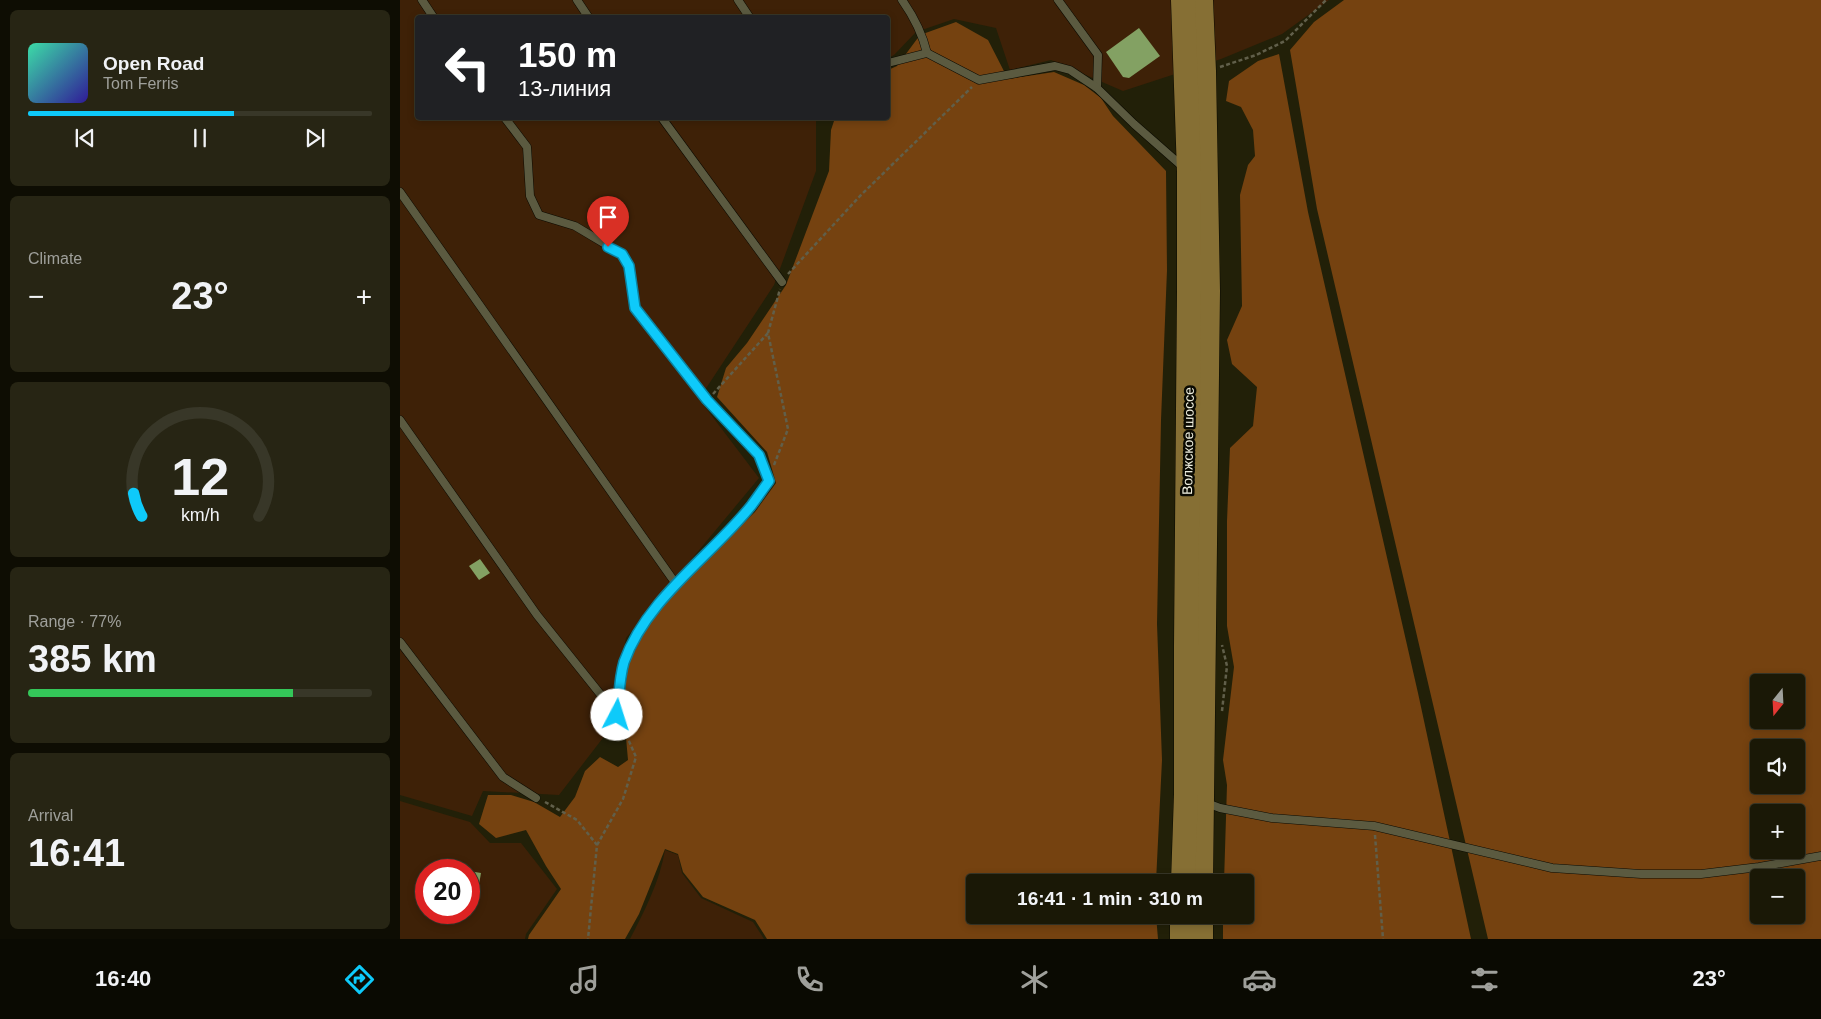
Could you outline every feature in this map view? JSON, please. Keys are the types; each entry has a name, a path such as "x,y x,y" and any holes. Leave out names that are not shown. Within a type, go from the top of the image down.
{"main road":[{"name":"Волжское шоссе","path":"1183,0 1189,172 1186,794 1183,874"},
{"name":"Волжское шоссе","path":"1201,0 1208,291 1201,874"},
{"path":"1182,924 1182,939"},
{"path":"1201,924 1201,939"}],"lane":[{"path":"422,0 432,15"},
{"path":"577,0 587,15"},
{"path":"738,0 748,15"},
{"path":"902,0 916,20 927,53"},
{"path":"1058,0 1098,55 1097,88"},
{"path":"890,62 927,53 979,80 1055,66 1070,70 1097,88 1134,124 1189,172"},
{"path":"507,120 527,147 530,196 539,215 575,226 622,254 629,266 635,308 707,400 759,455 769,481 751,506 676,584 645,621 624,662 617,715"},
{"path":"663,120 782,282"},
{"path":"400,192 676,584"},
{"path":"400,420 537,615 617,715"},
{"path":"400,642 504,778 536,798"},
{"path":"1202,801 1220,808 1272,818 1374,826 1552,868 1641,874 1701,874 1759,867 1821,856"}],"path":[{"path":"1204,71 1256,55 1285,41 1326,0"},
{"path":"707,400 768,333 782,282 860,196 979,80"},
{"path":"768,333 788,429 769,481"},
{"path":"588,939 597,845 623,799 636,757 617,715"},
{"path":"536,798 577,820 597,845"},
{"path":"1374,826 1384,939"}],"shaded area":[{"path":"400,0 1329,0 1282,34 1221,59 1123,91 1051,60 1010,70 996,28 954,19 916,32 890,57 890,15 415,15 415,120 816,120 816,171 774,285 699,399 759,478 626,638 609,730 559,795 483,791 472,816 400,795"},
{"path":"1344,0 1821,0 1821,939 1488,939 1317,209 1290,50 1314,22"},
{"path":"956,22 988,40 1008,79 1054,72 1084,85 1101,98 1113,116 1166,171 1167,270 1161,420 1157,624 1162,760 1156,874 966,874 966,924 1157,924 1158,939 767,939 755,920 703,897 683,872 678,854 665,849 639,914 625,939 528,939 561,889 526,830 496,838 479,824 488,795 511,795 534,802 560,817 575,797 585,771 600,757 618,767 628,760 623,704 627,667 647,625 679,585 755,512 776,483 767,452 717,397 726,368 747,343 786,285 829,171 831,130 834,120 890,120 890,69 897,66 920,35"},
{"path":"1279,54 1308,212 1418,693 1471,939 1223,939 1223,924 1254,924 1254,874 1224,874 1227,785 1223,760 1234,667 1227,626 1227,521 1230,448 1253,426 1257,387 1232,364 1227,340 1242,306 1240,195 1248,165 1255,156 1253,130 1241,107 1226,101 1229,81 1258,61"},
{"path":"400,801 470,822 490,843 521,843 557,889 526,934 525,939 400,939"},
{"path":"665,850 678,855 682,873 701,898 753,922 764,939 630,939 655,885"}],"building":[{"path":"1139,28 1160,56 1129,78 1123,77 1106,52"},
{"path":"480,559 490,573 479,580 469,566"}],"route":[{"path":"608,247 622,254 629,266 635,308 707,400 759,455 769,481 751,506 676,584 645,621 624,662 617,715"}]}
